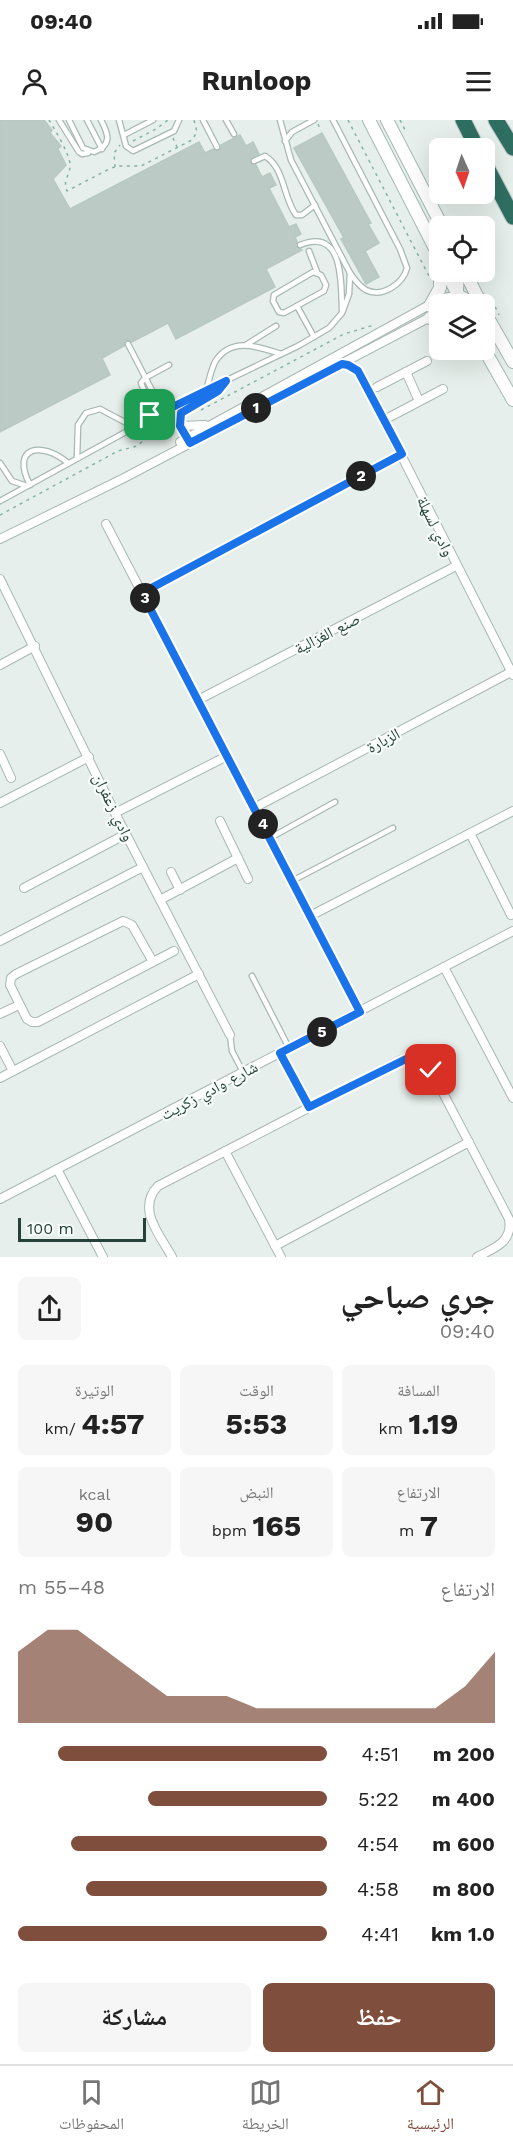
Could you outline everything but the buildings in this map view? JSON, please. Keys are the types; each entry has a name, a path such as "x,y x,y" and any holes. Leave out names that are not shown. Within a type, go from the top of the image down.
{"highway":[{"path":"463,120 472,138"},
{"path":"496,120 513,148"},
{"path":"495,183 513,217"}],"main road":[{"path":"369,120 429,235"},
{"path":"387,120 437,216"},
{"path":"495,330 513,362"},
{"path":"490,360 513,400"}],"street":[{"path":"0,539 117,480 125,472 362,354 429,316"},
{"path":"188,440 214,422 429,316"},
{"path":"361,376 359,365 362,354"},
{"path":"377,387 427,361"},
{"path":"342,364 353,367 361,376"},
{"path":"406,372 419,401"},
{"name":"وادي لسهلة","path":"361,376 512,674"},
{"path":"384,420 443,389"},
{"path":"180,426 196,427 214,422"},
{"path":"142,593 402,454"},
{"path":"106,525 360,1012"},
{"name":"صنع الغزالية","path":"198,700 456,566"},
{"name":"وادي زعفران","path":"0,579 35,646 115,813 230,1035"},
{"path":"0,665 35,646"},
{"name":"الزبارة","path":"254,808 512,674"},
{"path":"0,754 11,778"},
{"path":"115,813 227,756"},
{"path":"0,803 89,757"},
{"path":"310,915 513,811"},
{"path":"220,821 248,879"},
{"path":"470,833 511,915"},
{"path":"24,888 126,834"},
{"path":"160,900 238,858"},
{"path":"0,941 143,867"},
{"path":"171,872 180,890"},
{"path":"153,962 132,925 126,921 119,921 13,976 10,985 29,1021 38,1022 153,962 174,951"},
{"name":"شارع وادي زكريت","path":"0,1199 513,931"},
{"path":"444,967 513,1098"},
{"path":"0,1078 199,974"},
{"path":"0,1014 20,1005"},
{"path":"0,1046 13,1071"},
{"path":"280,1053 309,1107"},
{"path":"172,1257 149,1214 148,1206 152,1192 158,1186 401,1060 415,1057 427,1064 509,1219 509,1233 500,1245 477,1257"},
{"path":"275,1246 469,1142"},
{"path":"225,1151 281,1257"},
{"path":"57,1169 103,1257"}],"lane":[{"path":"59,120 79,152 84,154 106,146 109,136 101,120"},
{"path":"69,120 83,148 90,152"},
{"path":"87,120 102,149"},
{"path":"119,120 125,143 129,149 135,150 174,131 179,120"},
{"path":"124,135 153,120"},
{"path":"203,120 217,147"},
{"path":"226,120 234,134"},
{"path":"280,120 285,141 350,273 363,288 375,292 393,288 400,282 407,268 400,249 333,120"},
{"path":"285,141 292,132 306,122 316,120"},
{"path":"254,161 265,156 270,159 295,214 302,215 315,205"},
{"path":"300,245 319,241 324,242 332,251 342,274 342,313"},
{"path":"309,251 317,272 326,283 325,289 297,306 280,313 273,301 277,292 317,272"},
{"path":"0,501 148,419 282,354 329,328 342,313 349,294 350,273"},
{"path":"297,306 314,337"},
{"path":"246,345 276,326"},
{"path":"128,344 157,400 163,405 173,406"},
{"path":"206,390 219,357 234,348 257,345 282,354"},
{"path":"148,419 150,406 141,386 145,378 169,365"},
{"path":"188,440 180,426 181,413 218,391 226,381"},
{"path":"77,458 78,425 86,413 100,409 134,427"},
{"path":"28,486 23,464 26,456 32,450 45,449 68,463"},
{"path":"0,463 12,482 28,486"},
{"path":"270,838 336,802"},
{"path":"292,881 393,828"},
{"path":"252,976 290,1048"},
{"path":"230,1035 232,1052 243,1072"}],"path":[{"path":"49,120 69,160 65,178 67,191 115,167 141,166 192,140 197,132 195,120"},
{"path":"115,167 114,153 119,146 154,131 168,120"},
{"path":"316,120 321,131"},
{"path":"495,315 503,324"}],"route":[{"path":"150,415 148,419 226,381 218,391 181,413 180,426 190,443 342,364 358,371 402,454 142,593 360,1012 280,1053 309,1107 401,1060 415,1057 422,1059 431,1070"}]}
